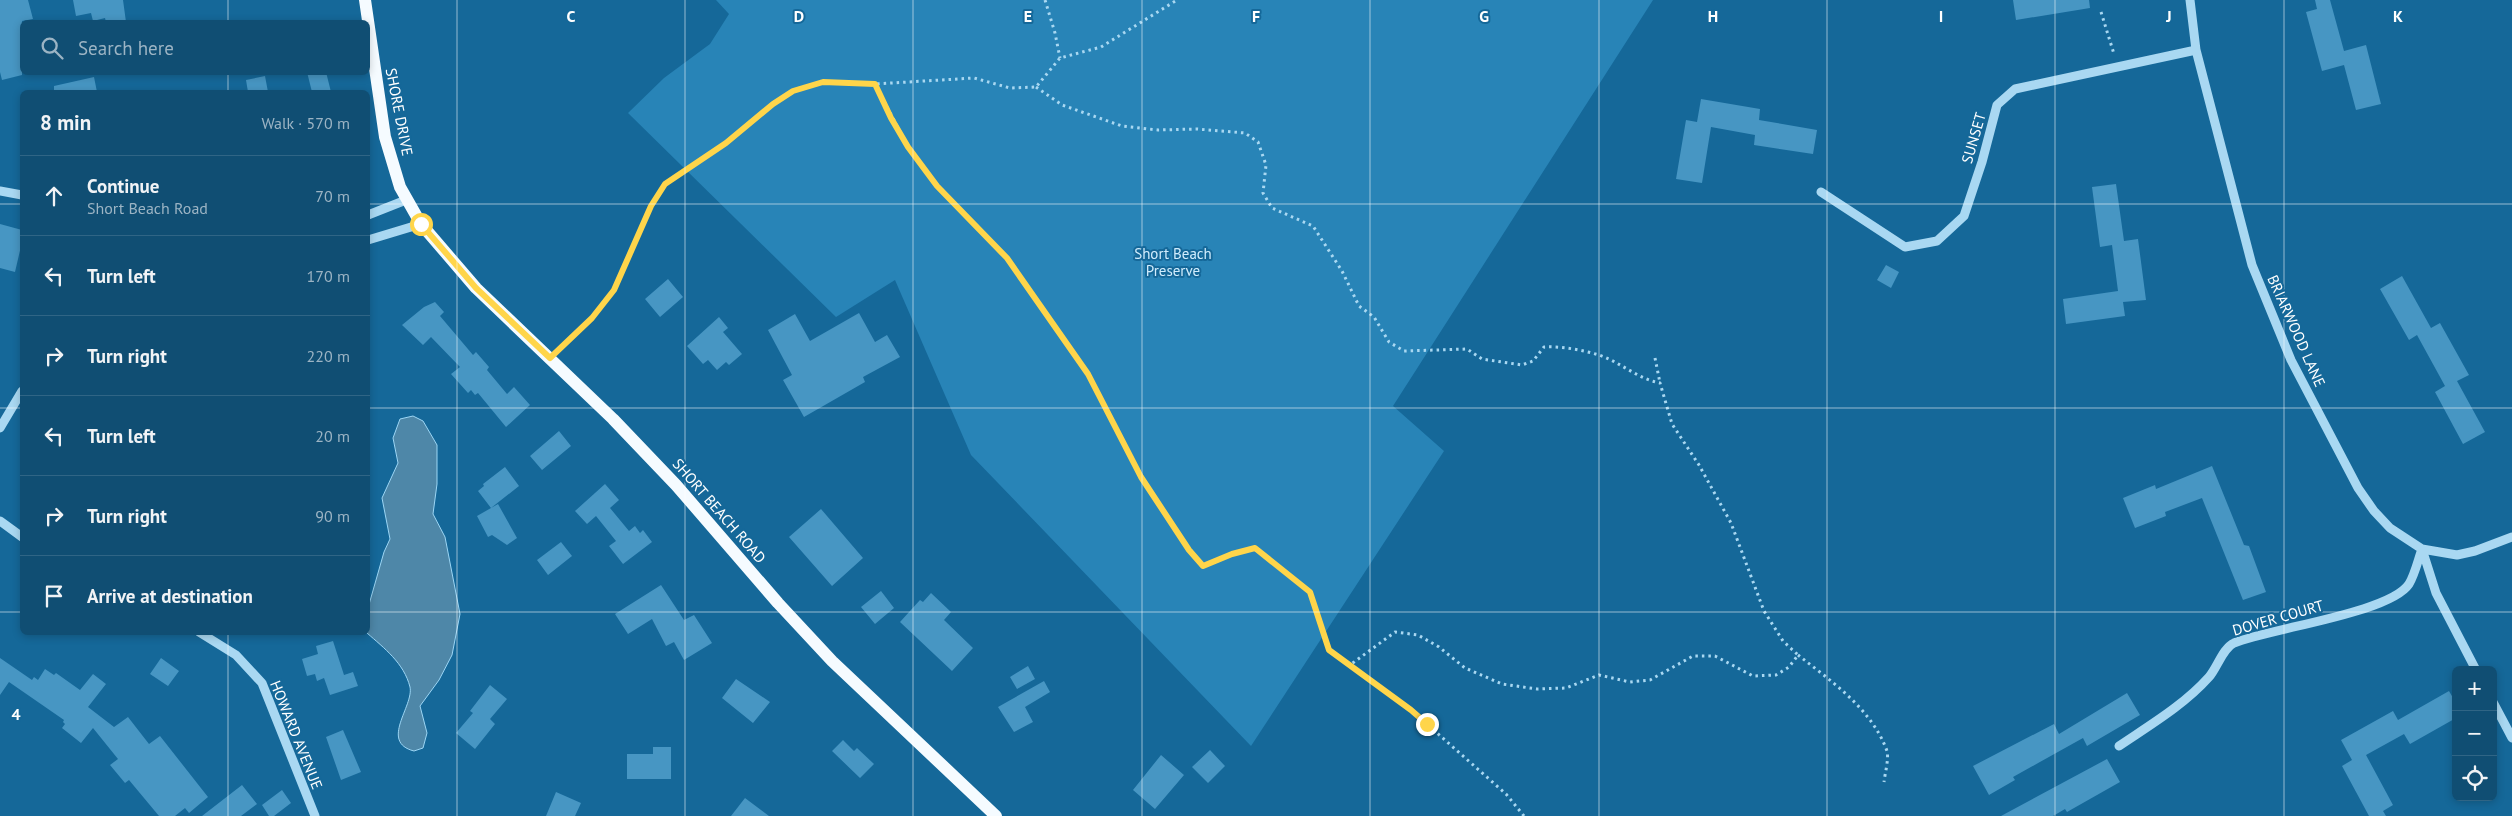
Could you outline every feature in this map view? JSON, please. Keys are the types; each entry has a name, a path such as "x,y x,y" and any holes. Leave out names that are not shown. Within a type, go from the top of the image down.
{"main road":[{"name":"SHORE DRIVE","path":"365,0 368,20"},
{"name":"SHORE DRIVE","path":"370,36 384,137 406,200 421,224"},
{"name":"SHORT BEACH ROAD","path":"421,224 476,288 613,418 676,485 778,603 832,661 996,816"}],"street":[{"name":"BRIARWOOD LANE","path":"2190,0 2196,50 2252,265 2291,360 2358,488 2374,511 2390,528 2422,549 2457,555 2512,537"},
{"name":"SUNSET","path":"1821,192 1905,247 1937,241 1964,216 1982,162 1997,106 2015,89 2196,50"},
{"path":"0,191 20,196"},
{"path":"370,213 406,200"},
{"path":"370,239 421,224"},
{"path":"0,428 20,394"},
{"path":"0,521 20,536"},
{"path":"2422,549 2436,594 2474,666"},
{"name":"DOVER COURT","path":"2119,746 2182,703 2210,676 2231,644 2270,632 2371,607 2393,598 2409,585 2422,549"},
{"name":"HOWARD AVENUE","path":"204,635 236,655 262,683 315,816"},
{"path":"2497,710 2512,738"}],"path":[{"path":"1044,0 1055,32 1060,58"},
{"path":"1036,87 1060,58 1100,47 1177,0"},
{"path":"2101,12 2118,67"},
{"path":"550,358 592,318 614,290 651,206 665,184 726,143 773,104 793,91 823,82 875,84 974,78 1010,88 1036,87 1062,105 1122,126 1158,130 1197,128 1246,133 1258,142 1266,165 1263,193 1272,208 1313,226 1342,271 1359,306 1374,317 1389,342 1404,351 1466,349 1482,358 1522,365 1533,361 1544,347 1560,346 1599,356 1647,380 1660,383"},
{"path":"875,84 891,118 908,147 937,186 1007,258 1088,374 1141,477 1189,550 1203,566 1232,554 1255,548 1310,592 1329,650 1411,710 1506,794 1524,816"},
{"path":"1655,358 1672,424 1699,466 1731,524 1764,611 1784,641 1856,704 1868,717 1887,752 1884,782"},
{"path":"1350,665 1394,632 1418,635 1439,647 1466,668 1502,684 1538,688 1566,688 1599,676 1630,682 1650,680 1693,656 1715,656 1753,676 1776,675 1789,667 1798,655"}],"green space":[{"name":"Short Beach Preserve","path":"716,0 1653,0 1393,406 1444,451 1251,746 971,455 895,280 836,317 628,113 664,78 710,44 729,14"}],"shaded area":[{"path":"413,416 423,421 437,445 437,484 433,514 445,537 460,614 452,655 439,680 420,706 427,733 423,748 414,751 404,746 399,740 398,732 410,695 407,678 393,657 369,635 370,601 384,552 390,539 382,498 398,463 393,438 400,419"}],"building":[{"path":"0,0 28,0 33,19 20,20 20,75 22,75 2,80 0,72"},
{"path":"73,0 123,0 126,20 106,20 105,18 93,20 91,13 76,16"},
{"path":"2013,0 2089,0 2090,8 2016,20"},
{"path":"2315,0 2330,0 2344,51 2366,45 2381,104 2356,110 2344,65 2322,71 2306,12 2317,9"},
{"path":"308,75 327,75 330,90 312,90"},
{"path":"265,76 268,90 248,90 246,80"},
{"path":"94,77 97,90 54,90 54,86"},
{"path":"1701,99 1760,109 1759,120 1817,130 1813,154 1754,145 1755,135 1711,127 1702,183 1676,179 1686,120 1697,122"},
{"path":"2116,184 2124,241 2138,239 2146,300 2123,302 2125,316 2066,324 2063,299 2118,291 2112,245 2100,247 2092,187"},
{"path":"0,224 20,229 20,251 15,272 0,268"},
{"path":"1886,265 1899,272 1891,288 1877,280"},
{"path":"2402,276 2431,328 2440,323 2469,375 2457,381 2485,432 2463,444 2435,392 2445,386 2417,335 2409,340 2380,289"},
{"path":"668,279 683,297 660,317 645,299"},
{"path":"435,302 444,312 440,316 473,355 476,352 489,367 487,370 507,394 514,387 530,405 506,427 478,393 475,395 471,390 468,393 451,374 460,367 431,337 423,345 402,325 424,307"},
{"path":"859,313 875,342 887,335 900,357 863,377 865,382 804,417 783,380 792,375 768,330 795,314 810,341"},
{"path":"719,317 728,328 723,332 742,354 729,365 726,362 717,370 708,360 703,364 687,346"},
{"path":"559,431 571,446 542,470 530,456"},
{"path":"2212,466 2244,545 2249,546 2266,592 2243,600 2202,498 2165,512 2166,516 2135,528 2123,498 2155,485 2156,489"},
{"path":"505,467 519,486 491,508 478,491 484,486 483,484"},
{"path":"605,484 619,500 610,508 629,531 635,526 640,533 643,530 652,542 623,564 609,546 616,541 596,516 587,524 575,511"},
{"path":"498,504 517,538 507,545 492,535 488,537 477,516"},
{"path":"821,509 863,558 832,586 789,537"},
{"path":"561,542 572,556 548,575 537,560"},
{"path":"661,585 684,620 694,615 712,643 684,660 674,642 666,646 652,619 628,634 615,614"},
{"path":"881,591 894,608 875,624 861,607"},
{"path":"931,593 951,612 944,620 973,648 952,671 900,622 920,600 923,602"},
{"path":"333,641 344,675 353,672 358,686 330,695 324,678 317,681 315,674 307,676 302,659 318,654 316,646"},
{"path":"0,658 32,680 34,677 38,680 45,669 54,675 56,673 80,690 93,674 106,684 88,707 114,727 128,717 149,744 160,736 208,797 189,813 185,808 175,816 159,816 129,780 125,783 110,765 118,759 93,728 81,743 62,728 65,724 64,720 9,682 0,695"},
{"path":"161,658 179,671 168,686 150,674"},
{"path":"1028,666 1035,679 1017,689 1010,677"},
{"path":"736,679 770,702 753,723 722,698"},
{"path":"1044,681 1050,692 1025,707 1033,722 1014,732 998,707"},
{"path":"490,685 507,699 490,719 495,724 475,749 456,733 473,713 470,711"},
{"path":"2449,691 2452,696 2452,720 2410,744 2404,734 2366,755 2393,805 2383,811 2386,816 2369,816 2342,766 2352,760 2341,740 2393,711 2398,720"},
{"path":"2127,693 2140,715 2087,746 2083,738 2013,777 2015,780 1989,795 1973,766 2054,724 2059,734"},
{"path":"343,730 361,772 341,780 326,737"},
{"path":"843,740 854,751 857,748 874,764 860,778 832,751"},
{"path":"653,747 671,747 671,779 627,779 627,754 653,754"},
{"path":"1210,750 1225,766 1208,783 1192,767"},
{"path":"1161,755 1184,775 1155,809 1133,790"},
{"path":"2107,759 2120,782 2067,812 2065,809 2053,816 2001,816"},
{"path":"242,785 257,804 241,816 202,816"},
{"path":"282,790 291,803 274,816 269,816 262,805"},
{"path":"556,792 581,803 575,816 546,816"},
{"path":"745,798 769,816 731,816"}],"route":[{"path":"421,224 449,259 476,288 550,358 592,318 614,290 651,206 665,184 726,143 773,104 793,91 823,82 875,84 891,118 908,147 937,186 1007,258 1088,374 1141,477 1189,550 1203,566 1232,554 1255,548 1310,592 1329,650 1411,710 1427,724"}]}
